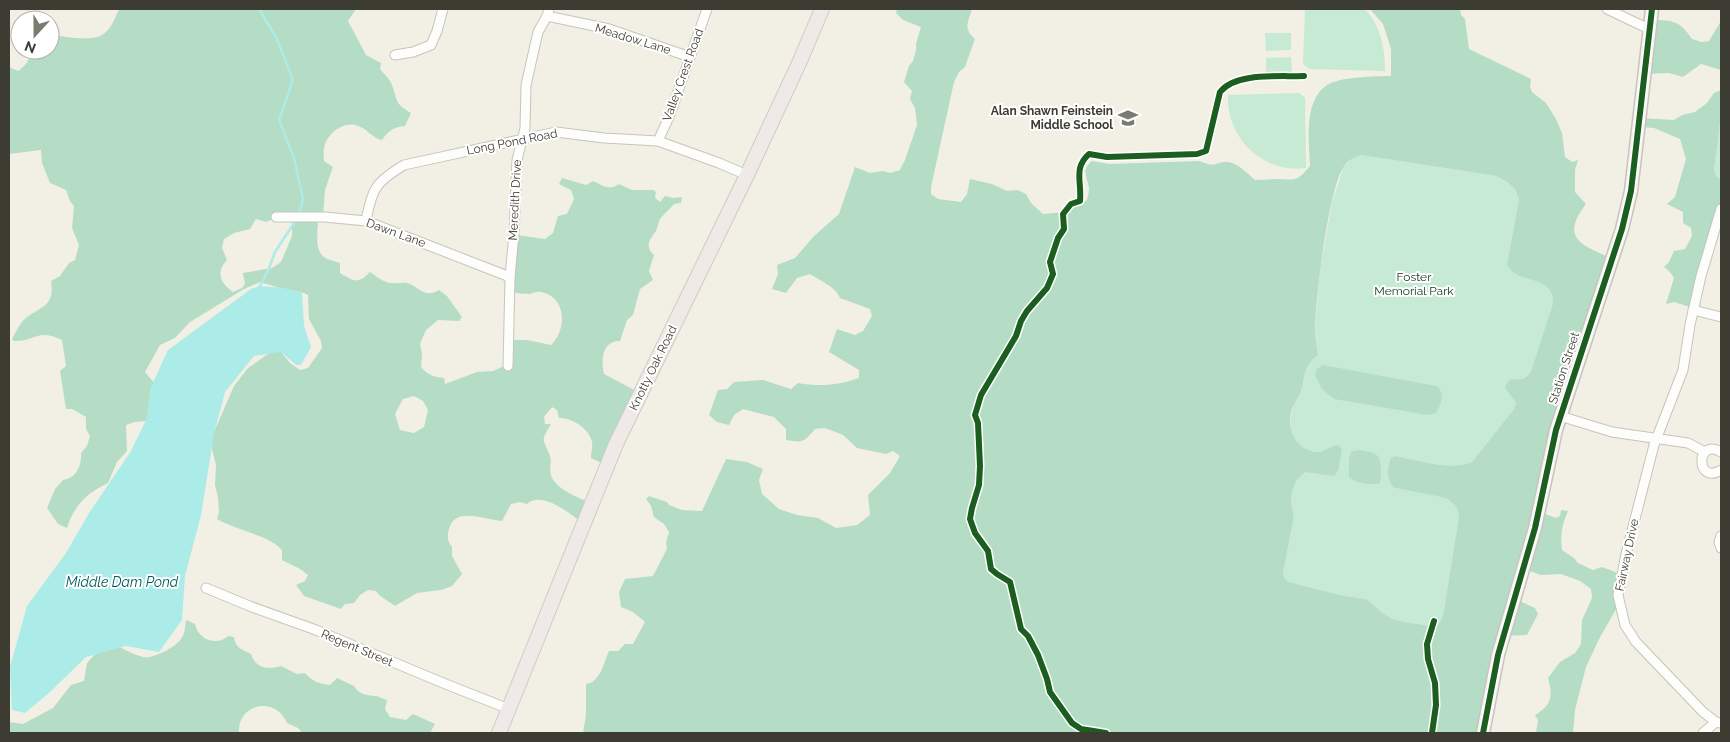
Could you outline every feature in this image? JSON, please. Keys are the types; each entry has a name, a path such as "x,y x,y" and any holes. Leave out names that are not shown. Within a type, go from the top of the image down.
{"main road":[{"name":"Knotty Oak Road","path":"499,733 616,444 746,176 800,61 822,9"}],"street":[{"path":"395,55 413,52 431,45 438,31 443,9"},
{"name":"Valley Crest Road","path":"658,141 670,117 706,9"},
{"path":"1607,9 1649,29"},
{"name":"Station Street","path":"1484,733 1498,655 1535,528 1556,430 1622,229 1630,198 1652,9"},
{"name":"Meadow Lane","path":"548,12 609,29 690,56"},
{"name":"Meredith Drive","path":"508,366 510,277 517,160 525,128 526,85 538,32 548,12"},
{"name":"Long Pond Road","path":"366,221 371,196 385,176 404,165 556,132 604,138 658,141 719,162 746,176"},
{"name":"Fairway Drive","path":"1718,723 1703,712 1636,642 1625,625 1618,595 1621,575 1657,438 1683,370 1701,276 1721,209"},
{"name":"Dawn Lane","path":"276,217 325,217 366,221 510,277"},
{"path":"1693,310 1721,317"},
{"path":"1560,416 1612,432 1688,443 1705,452"},
{"path":"1721,452 1713,449 1705,452 1701,458 1704,470 1712,474 1721,470"},
{"path":"1721,536 1719,542 1721,548"},
{"name":"Regent Street","path":"206,588 316,630 509,709"},
{"path":"1703,733 1718,723"}],"green space":[{"path":"119,9 356,9 348,21 366,55 381,63 380,69 391,83 399,104 411,113 405,126 392,130 382,140 355,125 345,126 331,134 325,144 324,161 333,167 325,190 323,217 318,220 317,240 319,250 326,258 340,263 340,273 353,280 359,280 370,272 388,282 407,283 426,293 439,290 447,296 462,317 459,321 438,320 426,330 420,344 422,354 421,367 431,375 444,378 445,384 477,372 493,371 506,365 510,340 527,340 551,345 556,339 562,323 562,315 556,300 550,295 541,292 530,294 510,292 516,235 545,239 553,233 558,216 567,214 574,199 571,190 559,184 562,178 586,185 593,181 609,187 619,184 632,190 653,190 656,192 655,198 660,202 665,196 682,197 681,203 674,204 660,219 649,243 649,249 654,255 649,271 653,280 640,289 633,315 627,320 620,341 609,344 604,352 604,374 640,393 606,465 591,458 592,444 584,428 564,418 559,418 557,410 552,407 544,417 545,424 551,424 544,440 551,458 550,473 553,480 562,489 591,503 583,523 564,509 548,501 540,500 533,500 527,504 520,502 511,504 502,521 464,516 452,522 448,534 448,541 452,547 452,556 462,574 452,586 441,590 417,593 395,606 376,591 368,590 360,595 354,603 345,604 341,609 304,596 296,585 305,581 308,575 282,560 282,550 269,540 217,519 219,512 215,485 216,465 210,441 234,386 248,368 271,352 281,352 290,363 300,370 308,368 322,348 321,341 309,319 308,295 260,282 244,289 190,322 175,338 160,345 145,372 156,385 147,421 126,425 127,451 117,462 108,483 82,501 73,513 67,528 58,524 47,508 55,489 63,480 75,474 79,467 81,453 87,446 90,436 86,429 86,417 72,409 66,409 60,371 66,366 62,340 47,335 14,341 12,339 22,322 48,302 52,290 51,281 60,276 69,263 75,260 79,245 72,228 74,206 66,190 50,183 42,163 41,150 9,154 9,67 18,71 24,67 28,60 60,60 60,36 97,37 105,33","holes":["276,218 292,220 292,236 281,262 272,268 243,273 245,284 242,288 233,292 225,285 220,273 223,264 227,260 222,248 224,239 234,233 250,229 256,219 266,222","414,396 423,401 428,410 424,427 414,433 400,430 395,414 403,399"]},
{"path":"897,9 972,9 968,28 975,39 965,67 959,72 954,82 931,194 938,199 961,202 967,194 970,179 992,184 1007,191 1018,190 1026,194 1031,203 1043,214 1066,212 1072,206 1078,206 1087,200 1089,188 1086,170 1092,161 1109,164 1200,161 1213,165 1228,162 1239,167 1255,180 1293,179 1299,177 1310,166 1309,121 1315,99 1321,91 1329,84 1342,80 1359,77 1391,76 1391,49 1383,24 1370,9 1460,9 1461,15 1465,19 1469,49 1531,79 1530,86 1532,92 1546,103 1556,119 1562,133 1565,157 1572,162 1578,160 1575,170 1575,192 1586,204 1578,216 1575,233 1583,244 1611,258 1561,411 1540,512 1556,518 1560,516 1561,510 1568,511 1562,530 1562,550 1578,563 1593,570 1602,567 1618,573 1619,604 1586,667 1575,710 1573,733 1536,733 1538,720 1535,715 1545,708 1550,699 1548,678 1560,662 1575,653 1581,644 1582,620 1592,598 1591,589 1580,581 1561,574 1541,575 1524,569 1515,599 1535,608 1538,614 1527,635 1503,636 1483,733 583,733 586,715 586,684 591,683 598,676 609,651 618,651 625,644 633,644 645,622 633,612 621,607 619,592 625,579 653,576 667,549 666,542 669,532 664,524 654,517 651,506 646,499 649,496 667,502 669,505 682,510 702,511 726,459 747,462 763,469 759,480 762,494 779,509 797,515 818,518 836,528 857,525 870,515 868,495 890,473 900,456 893,451 886,454 857,448 843,435 825,428 815,429 803,440 786,440 786,429 774,417 743,409 734,415 729,425 717,422 709,415 718,390 727,389 734,382 763,380 791,389 798,383 829,385 859,378 859,370 829,352 837,329 855,335 863,331 872,316 870,309 840,298 831,287 810,274 797,278 786,293 772,289 778,274 777,265 795,258 814,236 839,214 855,167 870,173 883,171 890,173 900,170 905,160 917,125 915,108 910,99 912,91 904,82 909,66 913,61 921,27 903,20 896,13","holes":["1361,155 1496,176 1515,189 1519,200 1507,264 1518,275 1547,287 1553,303 1531,371 1523,378 1511,379 1505,388 1516,402 1514,409 1472,462 1443,465 1395,456 1391,458 1388,470 1389,478 1395,488 1446,498 1456,506 1459,516 1443,616 1440,622 1435,627 1395,620 1384,614 1366,599 1340,595 1289,582 1284,578 1283,573 1294,517 1291,503 1296,481 1305,472 1334,476 1339,469 1342,448 1338,445 1318,452 1306,449 1294,437 1290,420 1292,409 1301,392 1305,372 1309,364 1318,355 1315,328 1324,244 1333,196 1345,165 1350,160"]},
{"path":"1305,9 1365,9 1375,23 1381,38 1385,71 1309,69 1303,64"},
{"path":"1652,20 1671,21 1684,28 1692,39 1702,42 1709,41 1721,21 1721,70 1701,64 1683,77 1669,73 1645,74"},
{"path":"1265,33 1291,33 1291,50 1266,51"},
{"path":"1291,57 1292,74 1266,75 1266,58"},
{"path":"1721,90 1721,113 1714,170 1717,177 1721,179 1721,207 1693,308 1674,302 1666,304 1674,278 1664,267 1669,262 1674,251 1685,249 1692,236 1691,228 1683,223 1683,212 1667,204 1675,197 1686,159 1680,139 1654,128 1638,127 1641,118 1674,120 1682,115 1695,112 1707,103 1714,93"},
{"path":"1299,93 1305,98 1306,168 1290,168 1275,165 1262,159 1240,139 1229,111 1228,95"},
{"path":"1721,105 1721,179 1717,177 1714,170"},
{"name":"Foster Memorial Park","path":"1361,155 1496,176 1507,182 1515,189 1519,200 1507,264 1519,275 1542,284 1550,290 1552,296 1553,303 1531,371 1523,378 1511,379 1512,396 1516,402 1514,409 1472,462 1443,465 1395,456 1395,488 1446,498 1456,506 1459,516 1443,616 1441,622 1435,627 1395,620 1384,614 1366,599 1340,595 1289,582 1284,578 1283,573 1294,517 1291,503 1296,481 1305,472 1328,475 1339,469 1342,448 1334,445 1319,452 1308,450 1298,444 1292,434 1291,416 1301,393 1305,372 1309,364 1318,355 1315,329 1320,270 1332,202 1344,166 1351,159"},
{"path":"1323,365 1436,386 1442,395 1441,402 1436,413 1428,415 1334,399 1322,389 1315,375 1317,369"},
{"path":"1359,450 1376,454 1380,459 1380,483 1364,483 1349,477 1349,457 1352,451"},
{"path":"186,620 195,624 200,634 208,640 218,641 228,636 234,637 238,646 251,654 253,659 263,667 281,666 297,674 305,673 313,680 326,685 330,685 337,678 354,686 361,693 378,696 387,700 385,709 390,717 406,720 413,714 435,724 430,733 302,733 298,728 287,723 281,714 266,706 250,710 244,715 240,723 239,733 9,733 9,722 23,724 53,708 71,685 84,681 87,663 106,642 138,656 152,657 174,646 181,639 185,630"}],"water":[{"name":"Middle Dam Pond","path":"260,286 284,288 302,293 304,326 311,347 301,365 296,365 281,352 254,356 225,392 214,434 201,515 185,576 182,620 159,652 126,646 86,657 25,713 12,710 10,667 27,606 66,553 89,513 131,451 146,420 151,387 168,350 251,289"}],"waterway":[{"path":"259,9 277,39 293,80 279,120 294,158 303,199 299,215"},
{"path":"260,286 275,252 296,220"}],"cycle path":[{"path":"1483,733 1498,655 1535,528 1556,430 1622,229 1631,191 1652,9"},
{"path":"1106,733 1081,729 1072,723 1050,692 1038,655 1028,636 1021,629 1010,582 991,569 988,551 975,533 970,519 979,485 978,423 975,415 981,395 1016,336 1027,311 1047,288 1053,274 1050,262 1058,238 1064,229 1063,214 1071,204 1080,201 1080,170 1084,159 1089,154 1107,157 1197,154 1206,151 1220,92 1227,86 1247,78 1304,76"},
{"path":"1432,733 1436,705 1435,683 1428,659 1427,644 1434,621"}],"place":[{"name":"Alan Shawn Feinstein Middle School","path":"1128,118"}]}
